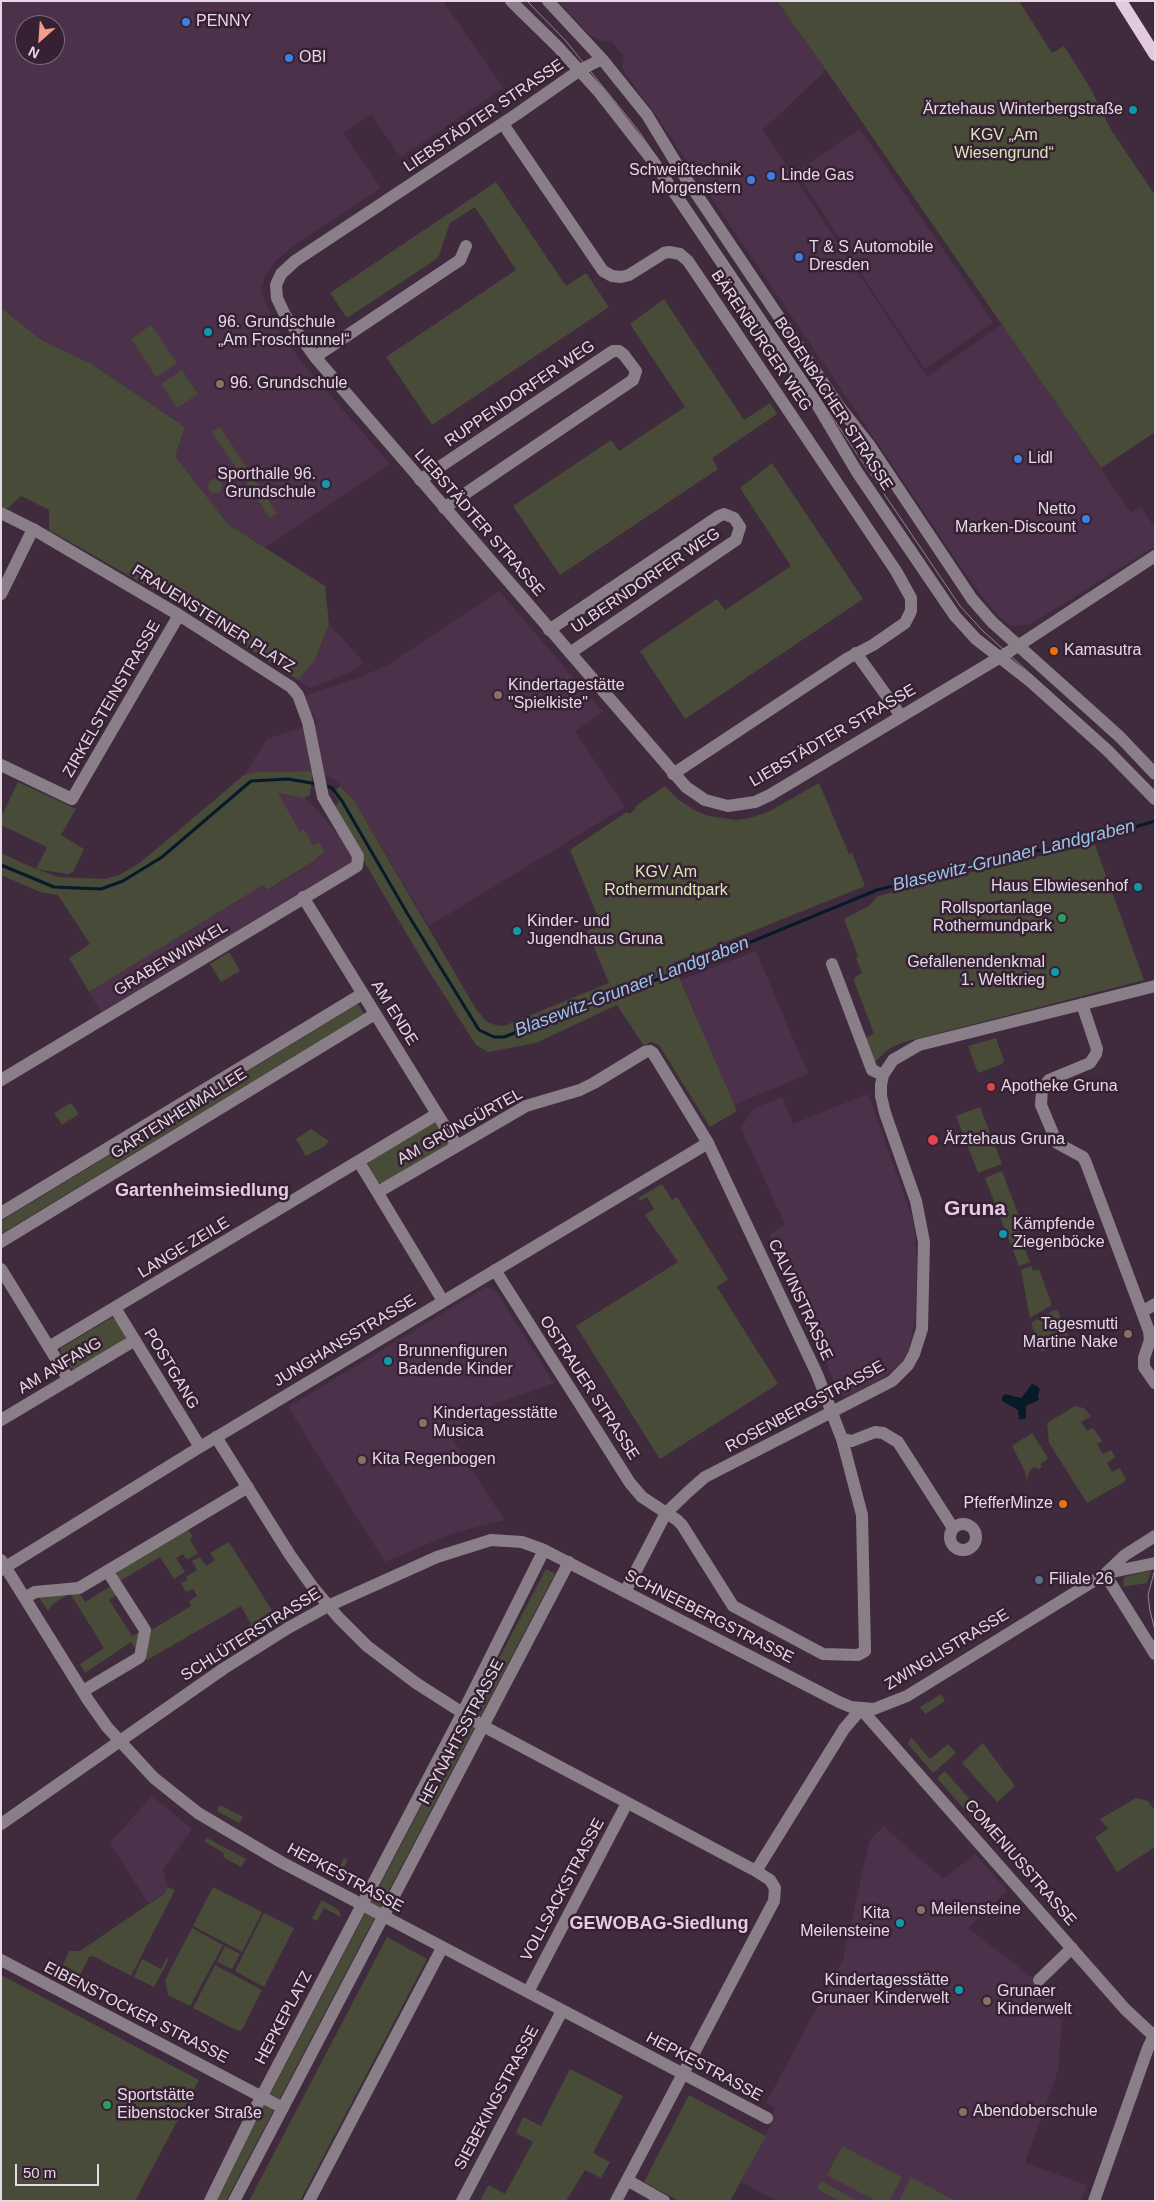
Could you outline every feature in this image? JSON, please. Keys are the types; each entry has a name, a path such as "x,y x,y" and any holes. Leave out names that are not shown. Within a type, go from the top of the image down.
{"main road":[{"path":"1121,1 1155,55"}],"street":[{"name":"BODENBACHER STRASSE","path":"510,1 580,70 619,115 653,161 814,401 857,472 947,605 976,639 1030,681 1106,750 1155,799"},
{"name":"BODENBACHER STRASSE","path":"548,1 602,59 647,115 721,230 838,404 870,446 972,599 992,622 1120,737 1155,774"},
{"name":"LIEBSTÄDTER STRASSE","path":"602,59 580,70 503,124 295,261 281,274 276,285 277,298 285,316 315,357 673,774 696,794 716,803 728,806 755,802 770,795 999,658 1155,556"},
{"name":"BÄRENBURGER WEG","path":"503,124 604,271 612,276 621,277 629,275 664,253 670,252 680,254 688,261 896,571 911,598 909,617 905,623 856,653 673,774"},
{"path":"315,357 460,260 466,246"},
{"name":"RUPPENDORFER WEG","path":"420,480 613,351 619,351 624,355 636,370 633,380 444,508"},
{"name":"FRAUENSTEINER PLATZ","path":"1,513 33,529 179,614 279,679 298,695 313,743 323,797 358,856 356,866"},
{"name":"ULBERNDORFER WEG","path":"549,630 719,516 724,514 734,518 740,527 736,540 570,653"},
{"path":"1,594 33,529"},
{"name":"ZIRKELSTEINSTRASSE","path":"1,765 72,799 179,614"},
{"path":"856,653 901,716"},
{"name":"GRABENWINKEL","path":"1,1080 356,866"},
{"name":"AM ENDE","path":"303,897 457,1146"},
{"path":"832,964 872,1070 883,1075 893,1060 919,1045 1152,986 1155,999"},
{"name":"GARTENHEIMALLEE","path":"1,1213 362,994"},
{"path":"1082,1004 1097,1049 1096,1054 1090,1063 1049,1080 1042,1090 1041,1104 1057,1143 1083,1157 1086,1164 1150,1331 1144,1367 1155,1383"},
{"name":"GARTENHEIMALLEE","path":"1,1242 375,1014"},
{"name":"AM GRÜNGÜRTEL","path":"378,1192 526,1106 594,1084 650,1051 708,1143"},
{"name":"ROSENBERGSTRASSE","path":"625,1592 666,1513 705,1477 873,1392 900,1374 914,1354 922,1329 925,1262 922,1224 885,1114 881,1084 883,1075"},
{"name":"LANGE ZEILE","path":"49,1347 360,1162 437,1114"},
{"name":"CALVINSTRASSE","path":"708,1143 817,1374 842,1440 862,1515 866,1646 862,1653"},
{"name":"JUNGHANSSTRASSE","path":"3,1566 708,1143"},
{"path":"360,1162 443,1301"},
{"path":"1,1269 70,1380"},
{"name":"OSTRAUER STRASSE","path":"495,1270 630,1483 642,1497 666,1513"},
{"path":"1142,1312 1155,1304"},
{"name":"POSTGANG","path":"115,1308 200,1447"},
{"name":"AM ANFANG","path":"1,1420 135,1340"},
{"path":"842,1440 852,1441 875,1432 883,1433 898,1442 953,1528"},
{"path":"216,1437 290,1556 328,1606 374,1651 416,1683 462,1714 756,1872 770,1880 775,1888 774,1901 616,2201"},
{"path":"25,1598 35,1592 79,1588 248,1487"},
{"name":"SCHNEEBERGSTRASSE","path":"666,1513 682,1525 736,1608 823,1654 858,1655 862,1653"},
{"name":"ZWINGLISTRASSE","path":"861,1709 874,1709 907,1696 1104,1574 1125,1555 1155,1536"},
{"name":"SCHLÜTERSTRASSE","path":"1,1824 236,1660 328,1606 437,1557 491,1540 522,1542 544,1550"},
{"name":"SCHNEEBERGSTRASSE","path":"544,1550 839,1702 861,1709"},
{"name":"HEYNAHTSSTRASSE","path":"362,1905 462,1714 544,1550"},
{"name":"HEYNAHTSSTRASSE","path":"383,1917 570,1562"},
{"name":"ZWINGLISTRASSE","path":"1104,1574 1155,1563"},
{"name":"HEPKESTRASSE","path":"3,1566 83,1691 119,1741 154,1778 198,1813 236,1838 383,1917 767,2118"},
{"path":"83,1691 140,1657 145,1630 108,1572"},
{"path":"1104,1574 1155,1654"},
{"path":"756,1872 844,1728 861,1709"},
{"name":"COMENIUSSTRASSE","path":"861,1709 1130,2014 1154,2035"},
{"name":"VOLLSACKSTRASSE","path":"528,1992 627,1803"},
{"name":"HEPKEPLATZ","path":"210,2201 262,2096 362,1905"},
{"path":"234,2201 383,1917"},
{"path":"309,2201 442,1948"},
{"path":"1039,1980 1072,1948"},
{"name":"EIBENSTOCKER STRASSE","path":"1,1960 283,2108"},
{"name":"SIEBEKINGSTRASSE","path":"462,2201 562,2011"},
{"path":"1094,2201 1154,2035"},
{"path":"627,2180 664,2201"}],"shaded area":[{"path":"1,1 443,1 503,88 401,157 371,115 343,133 381,188 292,247 276,261 266,274 261,290 274,324 304,365 390,464 265,547 228,524 175,456 185,427 90,363 43,341 1,308"},
{"path":"558,1 777,1 826,70 763,130 927,377 1002,324 1131,513 1141,507 1155,528 1155,546 1031,624 1011,626 998,616 972,583 657,117 625,73 622,67 624,56 611,41 603,41 590,35"},
{"path":"860,129 993,322 925,369 869,286 797,172"},
{"path":"499,591 603,712 575,731 624,805 623,808 429,926 353,799 334,779 322,775 313,726 317,724 314,713 310,714 304,696 386,666"},
{"path":"329,624 364,663 350,673 309,688 298,680 315,660"},
{"path":"303,727 313,771 259,772 244,775 267,739"},
{"path":"277,793 304,798 317,810 339,836 352,858 350,863 101,1012 89,992 264,884 268,890 316,861 319,855 318,842 314,845 304,830 300,832"},
{"path":"756,951 808,1074 734,1105 681,980"},
{"path":"868,1094 914,1223 917,1264 915,1316 908,1352 900,1364 880,1380 848,1396 840,1395 770,1235 785,1224 741,1128 753,1109 782,1097 793,1124"},
{"path":"486,1287 496,1291 554,1383 487,1407 488,1410 450,1435 504,1520 451,1534 385,1562 288,1407"},
{"path":"152,1796 192,1829 163,1870 167,1885 165,1893 148,1903 110,1843"},
{"path":"883,1826 943,1879 975,1854 1007,1891 968,1928 1036,1981 1055,2005 1052,2008 1062,2021 1058,2071 1025,2163 1087,2185 1081,2201 777,2201 741,2182 770,2126 775,2108 766,2103 843,1959 869,1842"}],"green space":[{"name":"KGV „Am Wiesengrund“","path":"777,1 1019,1 1052,53 1064,46 1091,89 1111,130 1155,195 1155,432 1101,468"},
{"path":"496,182 566,286 586,273 609,307 432,425 386,357 516,270 475,207 450,223 438,258 347,318 330,293"},
{"path":"664,299 744,420 770,403 777,414 712,458 718,469 560,575 513,506 611,440 619,451 685,407 630,324"},
{"path":"1,308 43,341 90,363 185,427 175,456 228,524 325,586 329,624 315,660 298,680 184,607 49,530 49,510 21,496 7,509 1,507"},
{"path":"151,325 177,363 156,377 131,339"},
{"path":"182,370 198,394 177,408 161,384"},
{"path":"220,427 277,513 270,518 212,432"},
{"path":"772,463 863,599 685,719 640,651 717,599 725,610 791,566 740,488"},
{"path":"212,479 218,479 222,486 218,493 212,493 208,489 208,483"},
{"path":"313,771 310,795 304,798 278,793 300,832 304,829 313,845 319,842 325,852 319,855 316,860 267,890 263,885 89,992 69,958 90,944 58,895 40,892 1,875 1,853 58,877 106,879 121,874 141,862 244,775 259,772"},
{"path":"18,782 76,809 61,835 84,849 73,872 68,874 36,869 47,847 1,825 1,817"},
{"name":"KGV Am Rothermundtpark","path":"819,783 849,854 852,853 865,886 673,963 737,1111 710,1127 659,1045 651,1042 644,1046 617,1005 536,1043 488,1052 476,1045 425,965 361,856 334,807 339,802 333,793 340,786 353,799 476,1009 486,1021 504,1026 609,983 587,931 601,924 570,850 627,812 628,814 635,810 636,806 665,786 679,800 694,810 709,816 736,820 750,818 770,811"},
{"path":"1095,845 1144,980 901,1043 887,1050 873,1064 863,1039 874,1034 854,981 855,977 862,973 856,958 858,956 844,919 870,905 878,896 1015,861"},
{"path":"229,952 240,971 221,982 210,964"},
{"path":"358,1004 364,1014 1,1234 1,1221"},
{"path":"996,1038 1004,1061 1002,1064 978,1073 968,1046"},
{"path":"71,1103 79,1114 62,1125 54,1113"},
{"path":"980,1107 1002,1164 978,1173 956,1116"},
{"path":"432,1123 436,1123 449,1144 383,1184 378,1182 368,1165 370,1160"},
{"path":"311,1129 329,1141 325,1146 306,1156 296,1139"},
{"path":"1002,1171 1023,1227 1017,1229 1030,1262 1019,1266 985,1178"},
{"path":"662,1184 672,1200 677,1197 728,1279 717,1287 778,1384 660,1459 576,1326 678,1262 645,1215 654,1209 647,1197 640,1201 638,1198"},
{"path":"1031,1266 1033,1271 1039,1269 1052,1305 1030,1318 1021,1270"},
{"path":"1054,1310 1058,1311 1068,1336 1042,1352 1031,1323"},
{"path":"111,1318 116,1320 126,1335 125,1340 75,1370 70,1368 61,1354 61,1348"},
{"path":"1075,1406 1084,1408 1091,1416 1081,1422 1087,1431 1093,1428 1102,1441 1097,1444 1103,1454 1111,1450 1115,1457 1107,1463 1112,1472 1120,1468 1126,1479 1124,1482 1087,1503 1049,1443 1047,1423"},
{"path":"1032,1433 1047,1456 1047,1460 1040,1464 1042,1467 1039,1469 1034,1467 1029,1471 1027,1481 1025,1471 1012,1446"},
{"path":"188,1529 193,1537 190,1540 198,1553 187,1560 183,1554 176,1558 185,1572 174,1579 160,1557 120,1581 116,1576 118,1571"},
{"path":"229,1542 276,1617 242,1638 239,1632 251,1624 241,1606 147,1660 145,1657 150,1631 191,1606 189,1601 197,1596 193,1589 186,1592 181,1583 187,1580 186,1577 197,1570 192,1561 200,1557 206,1566 215,1560 210,1553"},
{"path":"546,1569 555,1574 226,2201 214,2201"},
{"path":"1151,1572 1147,1583 1123,1587 1124,1577"},
{"path":"111,1586 116,1595 109,1600 132,1636 138,1633 137,1651 131,1642 85,1673 80,1664 104,1648 70,1593 53,1604 48,1611 36,1593 78,1591 85,1602"},
{"path":"941,1694 945,1701 925,1714 920,1707"},
{"path":"911,1737 930,1759 948,1744 956,1753 933,1773 908,1744"},
{"path":"983,1743 1015,1786 997,1802 962,1763"},
{"path":"945,1771 986,1818 978,1825 937,1778"},
{"path":"1136,1798 1148,1801 1155,1811 1155,1847 1117,1872 1095,1837 1108,1829 1100,1819"},
{"path":"220,1805 243,1817 239,1823 217,1811"},
{"path":"207,1838 246,1859 241,1867 223,1857 224,1853 205,1842"},
{"path":"344,1858 348,1859 342,1872 359,1880 356,1886 336,1875"},
{"path":"167,1887 175,1890 131,1976 93,1956 89,1957 77,1982 67,1977 71,1969 63,1965 69,1951 80,1951 165,1893"},
{"path":"213,1887 262,1912 242,1952 193,1926"},
{"path":"322,1900 339,1910 341,1917 324,1908 317,1921 312,1918"},
{"path":"264,1913 294,1928 264,1987 235,1971"},
{"path":"192,1928 223,1945 190,2006 168,1995 165,1980"},
{"path":"387,1937 427,1959 300,2201 249,2201"},
{"path":"225,1946 240,1954 232,1969 217,1962"},
{"path":"167,1958 169,1959 154,1987 134,1977 142,1959 161,1969"},
{"path":"215,1965 262,1990 242,2030 238,2031 193,2008"},
{"name":"Sportstätte Eibenstocker Straße","path":"1,1975 199,2080 135,2201 1,2201"},
{"path":"570,2069 623,2096 593,2153 610,2162 601,2178 585,2170 566,2201 480,2201 488,2185 505,2194 533,2142 516,2133 523,2117 541,2126"},
{"path":"689,2095 766,2136 730,2201 679,2201 644,2182"},
{"path":"842,2146 902,2177 889,2201 876,2201 827,2175"},
{"path":"911,2177 955,2201 899,2201"},
{"path":"821,2181 858,2201 840,2201 817,2189"}],"water":[{"path":"1032,1384 1040,1389 1039,1400 1026,1406 1026,1418 1019,1420 1018,1410 1002,1401 1002,1397 1005,1394 1021,1398"}],"waterway":[{"name":"Blasewitz‐Grunaer Landgraben","path":"1,865 54,887 101,889 123,881 162,857 251,781 288,779 317,784"},
{"name":"Blasewitz‐Grunaer Landgraben","path":"325,786 332,788 342,801 407,913 479,1030 494,1037 504,1037 690,967 877,890 1014,855 1082,843 1155,821"}],"tram line":[{"path":"527,1 565,40 638,130 960,606 983,631 1086,724 1155,791"},
{"path":"1155,1569 1148,1595 1155,1630"}],"place":[{"name":"PENNY","path":"186,22"},
{"name":"OBI","path":"289,58"},
{"name":"Ärztehaus Winterbergstraße","path":"1133,110"},
{"name":"Linde Gas","path":"771,176"},
{"name":"Schweißtechnik Morgenstern","path":"751,180"},
{"name":"T & S Automobile Dresden","path":"799,257"},
{"name":"96. Grundschule „Am Froschtunnel“","path":"208,332"},
{"name":"96. Grundschule","path":"220,384"},
{"name":"Lidl","path":"1018,459"},
{"name":"Sporthalle 96. Grundschule","path":"326,484"},
{"name":"Netto Marken-Discount","path":"1086,519"},
{"name":"Kamasutra","path":"1054,651"},
{"name":"Kindertagestätte \"Spielkiste\"","path":"498,695"},
{"name":"Haus Elbwiesenhof","path":"1138,887"},
{"name":"Rollsportanlage Rothermundpark","path":"1062,918"},
{"name":"Kinder- und Jugendhaus Gruna","path":"517,931"},
{"name":"Gefallenendenkmal 1. Weltkrieg","path":"1055,972"},
{"name":"Apotheke Gruna","path":"991,1087"},
{"name":"Ärztehaus Gruna","path":"933,1140"},
{"name":"Kämpfende Ziegenböcke","path":"1003,1234"},
{"name":"Tagesmutti Martine Nake","path":"1128,1334"},
{"name":"Brunnenfiguren Badende Kinder","path":"388,1361"},
{"name":"Kindertagesstätte Musica","path":"423,1423"},
{"name":"Kita Regenbogen","path":"362,1460"},
{"name":"PfefferMinze","path":"1063,1504"},
{"name":"Filiale 26","path":"1039,1580"},
{"name":"Meilensteine","path":"921,1910"},
{"name":"Kita Meilensteine","path":"900,1923"},
{"name":"Kindertagesstätte Grunaer Kinderwelt","path":"959,1990"},
{"name":"Grunaer Kinderwelt","path":"987,2001"},
{"name":"Sportstätte Eibenstocker Straße","path":"107,2105"},
{"name":"Abendoberschule","path":"963,2112"}],"district":[{"name":"Gartenheimsiedlung","path":"202,1191"},
{"name":"Gruna","path":"975,1209"},
{"name":"GEWOBAG-Siedlung","path":"659,1924"}]}
